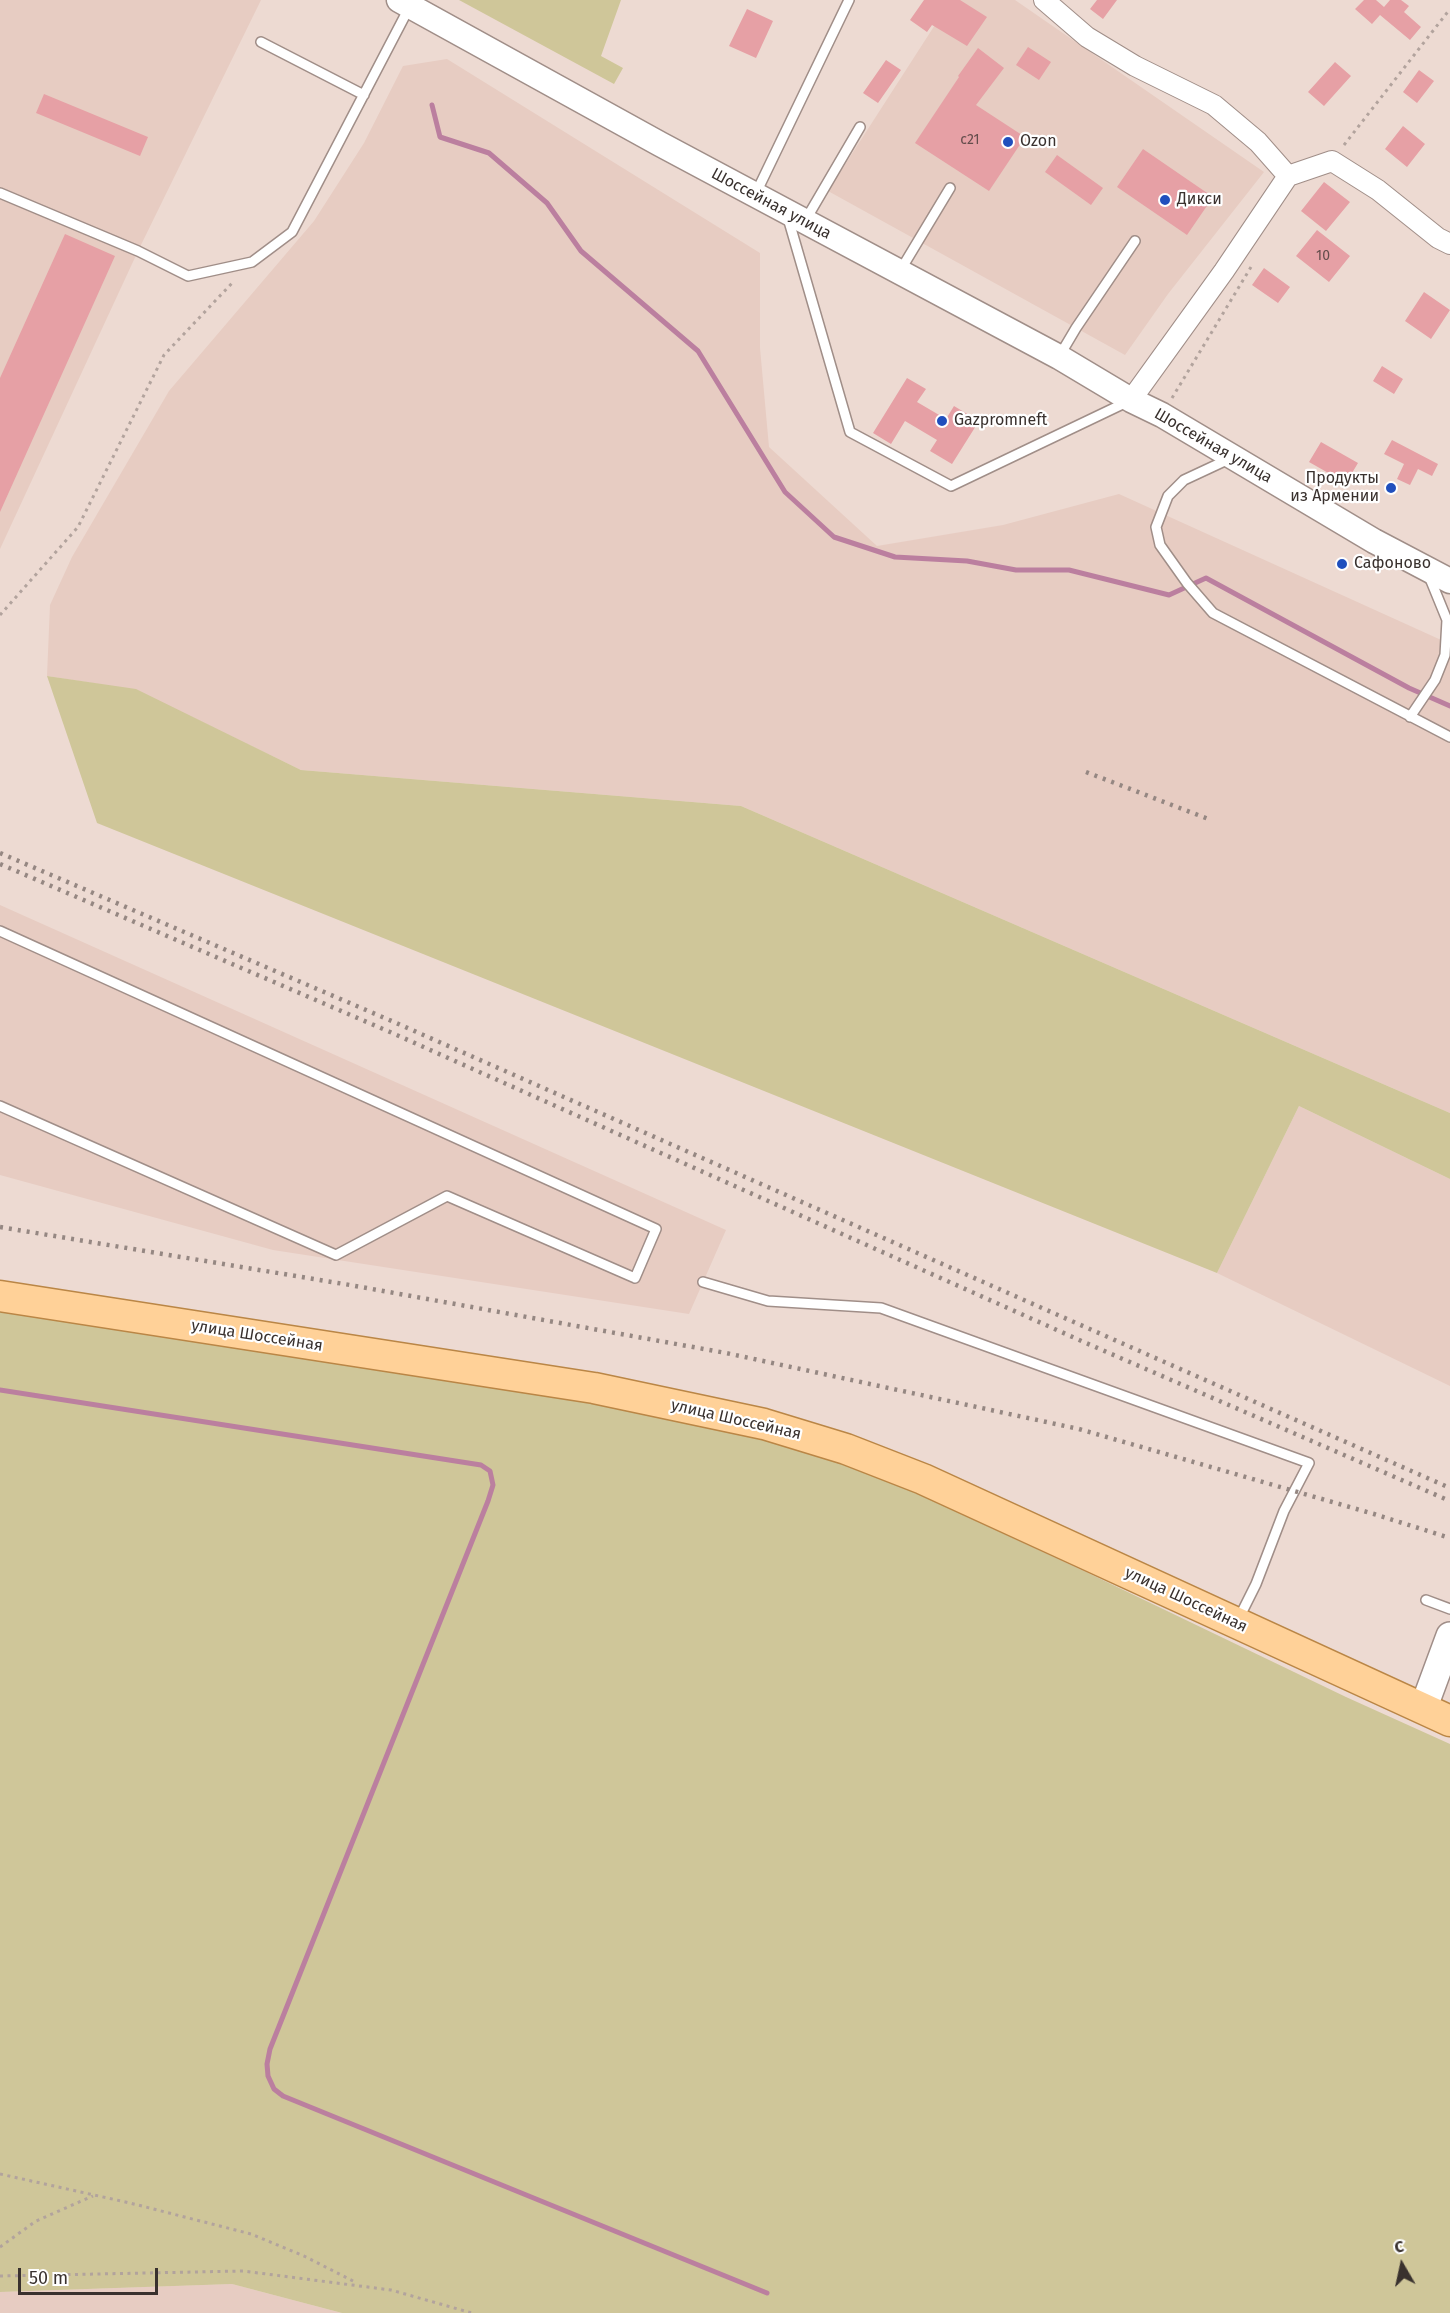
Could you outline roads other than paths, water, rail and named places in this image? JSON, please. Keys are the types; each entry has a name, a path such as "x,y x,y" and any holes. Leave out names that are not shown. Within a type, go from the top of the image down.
{"main road":[{"name":"улица Шоссейная","path":"0,1296 594,1388 764,1424 846,1449 923,1479 1423,1709"},
{"path":"1450,1636 1423,1709 1450,1721"}],"street":[{"path":"1044,0 1096,42 1135,66 1214,105 1258,142 1288,176"},
{"name":"Шоссейная улица","path":"405,3 755,195 1059,357 1131,400 1162,415 1374,542 1450,581"},
{"path":"1131,400 1224,271 1288,176 1332,161 1378,190 1438,238 1450,244"}],"lane":[{"path":"755,195 849,0"},
{"path":"0,193 138,251 188,276 252,262 292,232 364,95 405,3"},
{"path":"261,42 364,95"},
{"path":"860,127 796,217 850,432 951,486 1131,400"},
{"path":"900,272 950,188"},
{"path":"1059,357 1135,241"},
{"path":"1233,457 1184,480 1168,496 1156,527 1160,545 1180,574 1213,613 1450,737"},
{"path":"1410,717 1435,680 1445,656 1448,620 1426,569"},
{"path":"0,931 656,1229 635,1278 447,1196 336,1255 0,1106"},
{"path":"703,1282 768,1301 881,1308 1309,1463 1284,1511 1256,1584 1236,1623"},
{"path":"1426,1600 1450,1609"}],"waterway":[{"path":"432,105 440,137 489,153 547,203 581,251 698,351 785,492 834,537 895,557 967,561 1016,570 1069,570 1169,595 1206,578 1409,688 1450,706"},
{"path":"0,1390 481,1465 490,1471 493,1485 488,1501 270,2049 267,2064 268,2076 274,2089 283,2096 767,2293"}],"railway":[{"path":"1086,772 1211,820"},
{"path":"0,853 394,1022 1450,1488"},
{"path":"0,864 390,1032 1086,1343 1450,1501"},
{"path":"0,1227 350,1285 726,1353 1079,1429 1450,1538"}],"place":[{"name":"Ozon","path":"1008,142"},
{"name":"Дикси","path":"1165,200"},
{"name":"Gazpromneft","path":"942,421"},
{"name":"Продукты из Армении","path":"1391,488"},
{"name":"Сафоново","path":"1342,564"}]}
